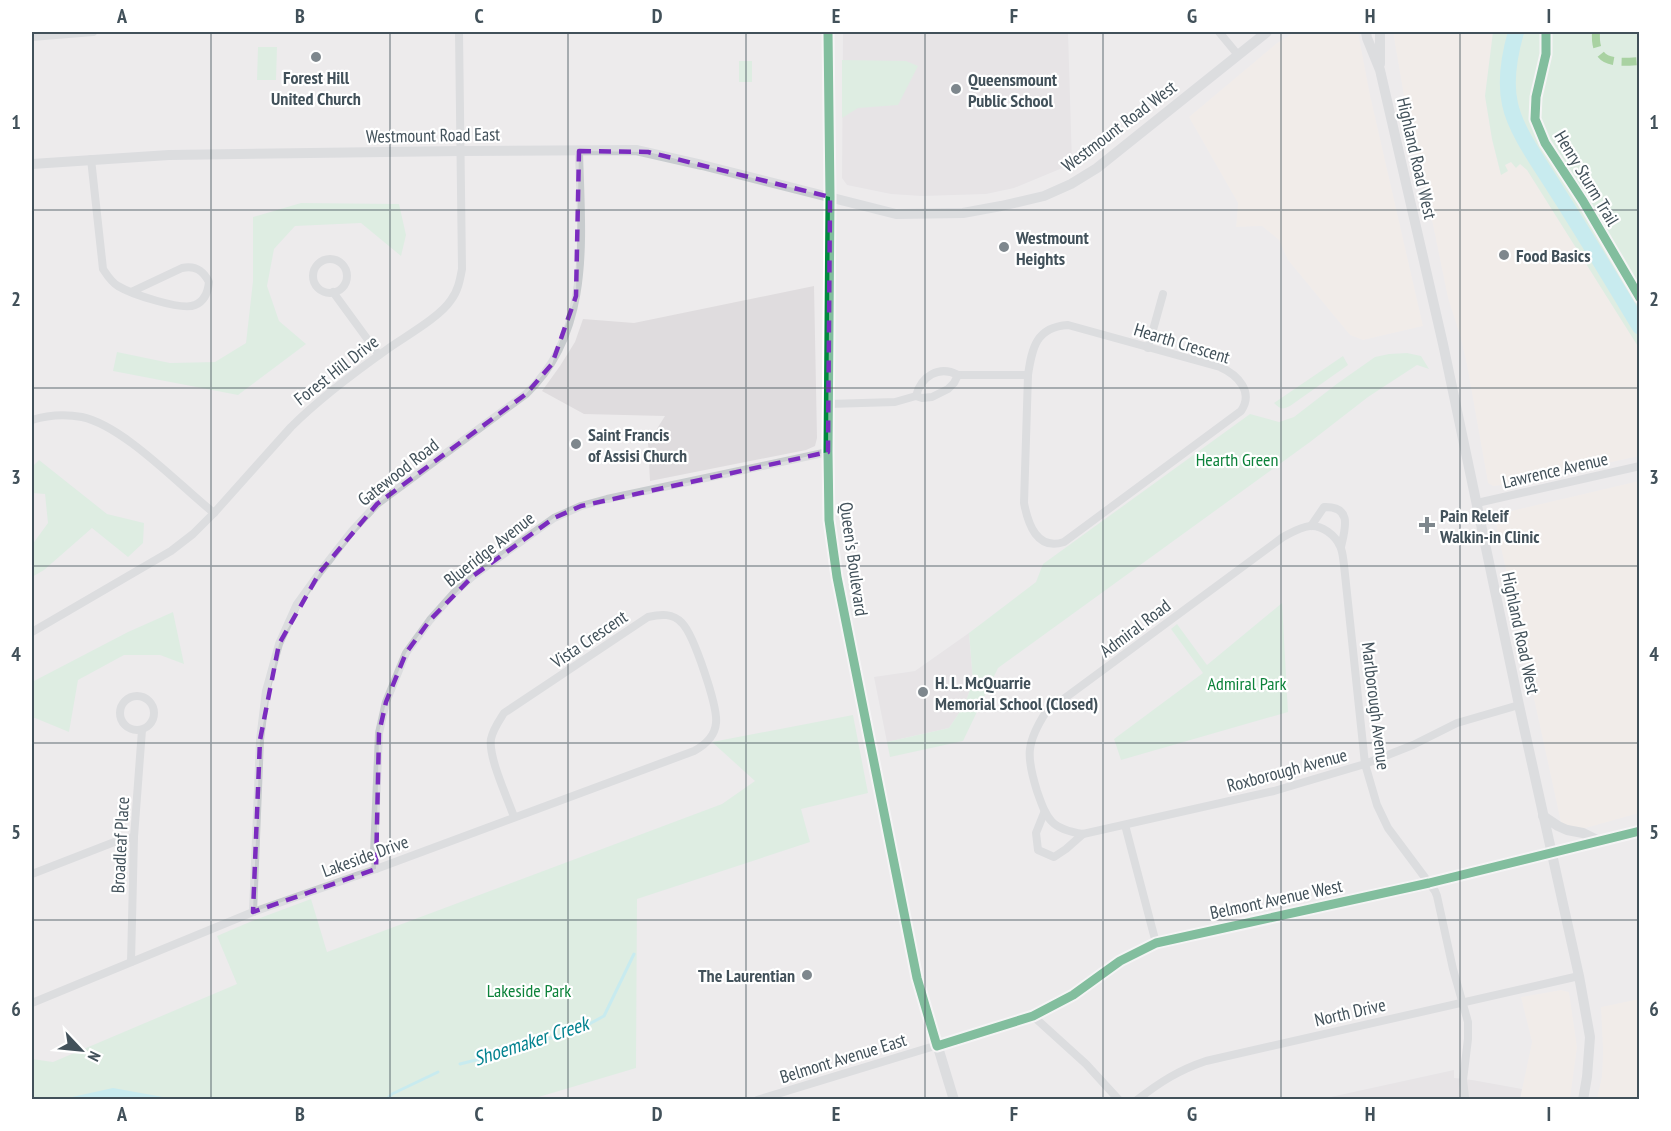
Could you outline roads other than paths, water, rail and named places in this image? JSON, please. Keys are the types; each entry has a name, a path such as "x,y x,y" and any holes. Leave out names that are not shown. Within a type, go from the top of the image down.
{"main road":[{"name":"Queen's Boulevard","path":"828,32 829,520 837,577 918,978 954,1100"},
{"name":"Westmount Road West","path":"830,198 896,214 963,213 1044,196 1098,168 1268,32"},
{"name":"Highland Road West","path":"1366,32 1380,70 1443,344 1579,976 1590,1037 1583,1100"},
{"name":"Highland Road West","path":"1380,32 1380,70"},
{"name":"Westmount Road East","path":"32,164 181,154 636,150 830,198"},
{"path":"1543,816 1558,826 1583,833 1599,841"},
{"name":"Belmont Avenue West","path":"1551,853 1640,831"}],"street":[{"path":"32,37 93,32"},
{"name":"Forest Hill Drive","path":"32,632 171,551 193,534 303,414 379,355 439,313 451,301 459,284 462,269 459,32"},
{"path":"1219,32 1238,55"},
{"name":"Gatewood Road","path":"253,912 260,740 266,691 279,644 297,604 352,531 377,504 526,394 539,382 552,364 572,320 576,296 581,236 579,151"},
{"path":"91,159 103,268 109,278 119,286 131,292 149,300 190,306 197,304 206,295 209,282 201,271 189,267 182,268 131,292"},
{"path":"333,292 343,287 347,273 341,263 330,259 322,261 317,266 314,280 319,288 333,292 379,355"},
{"path":"1148,348 1163,294"},
{"name":"Hearth Crescent","path":"1057,326 1068,326 1148,348 1228,370 1241,383 1247,399 1246,404 1232,418 1064,542 1056,544 1043,541 1037,537 1029,525 1024,504 1028,375 1035,345 1047,330 1057,326"},
{"path":"916,396 918,387 933,374 942,370 958,375 1028,375"},
{"path":"829,404 896,402 916,396 932,397 942,393 954,383 958,375"},
{"path":"32,420 45,416 66,415 83,417 100,424 136,447 214,513"},
{"name":"Blueridge Avenue","path":"376,868 374,853 379,733 386,702 406,653 430,620 454,593 473,576 554,518 581,506 828,452"},
{"name":"Lawrence Avenue","path":"1477,503 1640,466"},
{"name":"Marlborough Avenue","path":"1341,547 1334,537 1324,530 1311,526 1324,507 1332,507 1342,512 1346,521 1341,547 1365,764 1377,805 1388,828 1437,896 1461,1002 1468,1022 1463,1080 1465,1096"},
{"name":"Admiral Road","path":"1044,813 1029,757 1037,726 1046,712 1283,537 1311,526"},
{"name":"Vista Crescent","path":"514,817 491,753 491,739 504,713 648,617 662,614 672,616 682,622 691,637 716,709 716,725 709,740"},
{"name":"Broadleaf Place","path":"133,696 146,698 153,706 153,721 147,728 141,730 130,730 119,716 124,701 133,696"},
{"name":"Roxborough Avenue","path":"1125,825 1274,791 1365,764 1413,745 1457,723 1519,705"},
{"name":"Broadleaf Place","path":"131,962 134,837 141,730"},
{"name":"Lakeside Drive","path":"32,1003 253,912 694,751 704,746 709,740"},
{"path":"1083,834 1054,857 1038,850 1036,833 1044,813 1052,823 1061,828 1083,834 1125,825 1156,943"},
{"path":"32,874 117,841 134,837"},
{"name":"Belmont Avenue West","path":"937,1046 1033,1017 1073,995 1120,961 1156,943 1429,883 1551,853"},
{"name":"North Drive","path":"1137,1100 1167,1078 1187,1067 1206,1061 1579,976"},
{"path":"1033,1017 1086,1064 1119,1100"},
{"name":"Belmont Avenue East","path":"757,1100 937,1046"}],"water":[{"path":"113,1088 174,1099 63,1099"}],"waterway":[{"path":"1516,32 1510,58 1508,86 1510,104 1518,127 1640,327"},
{"name":"Shoemaker Creek","path":"460,1064 580,1029 604,1016 634,954"},
{"name":"Shoemaker Creek","path":"386,1100 392,1094 438,1072"}],"place":[{"name":"Forest Hill United Church","path":"316,57"},
{"name":"Queensmount Public School","path":"956,89"},
{"name":"Westmount Heights","path":"1004,247"},
{"name":"Food Basics","path":"1504,255"},
{"name":"Saint Francis of Assisi Church","path":"576,444"},
{"name":"Pain Releif Walkin-in Clinic","path":"1427,525"},
{"name":"H. L. McQuarrie Memorial School (Closed)","path":"923,692"},
{"name":"The Laurentian","path":"807,975"}],"park label":[{"name":"Hearth Green","path":"1237,459"},
{"name":"Admiral Park","path":"1247,683"},
{"name":"Lakeside Park","path":"529,990"}]}
